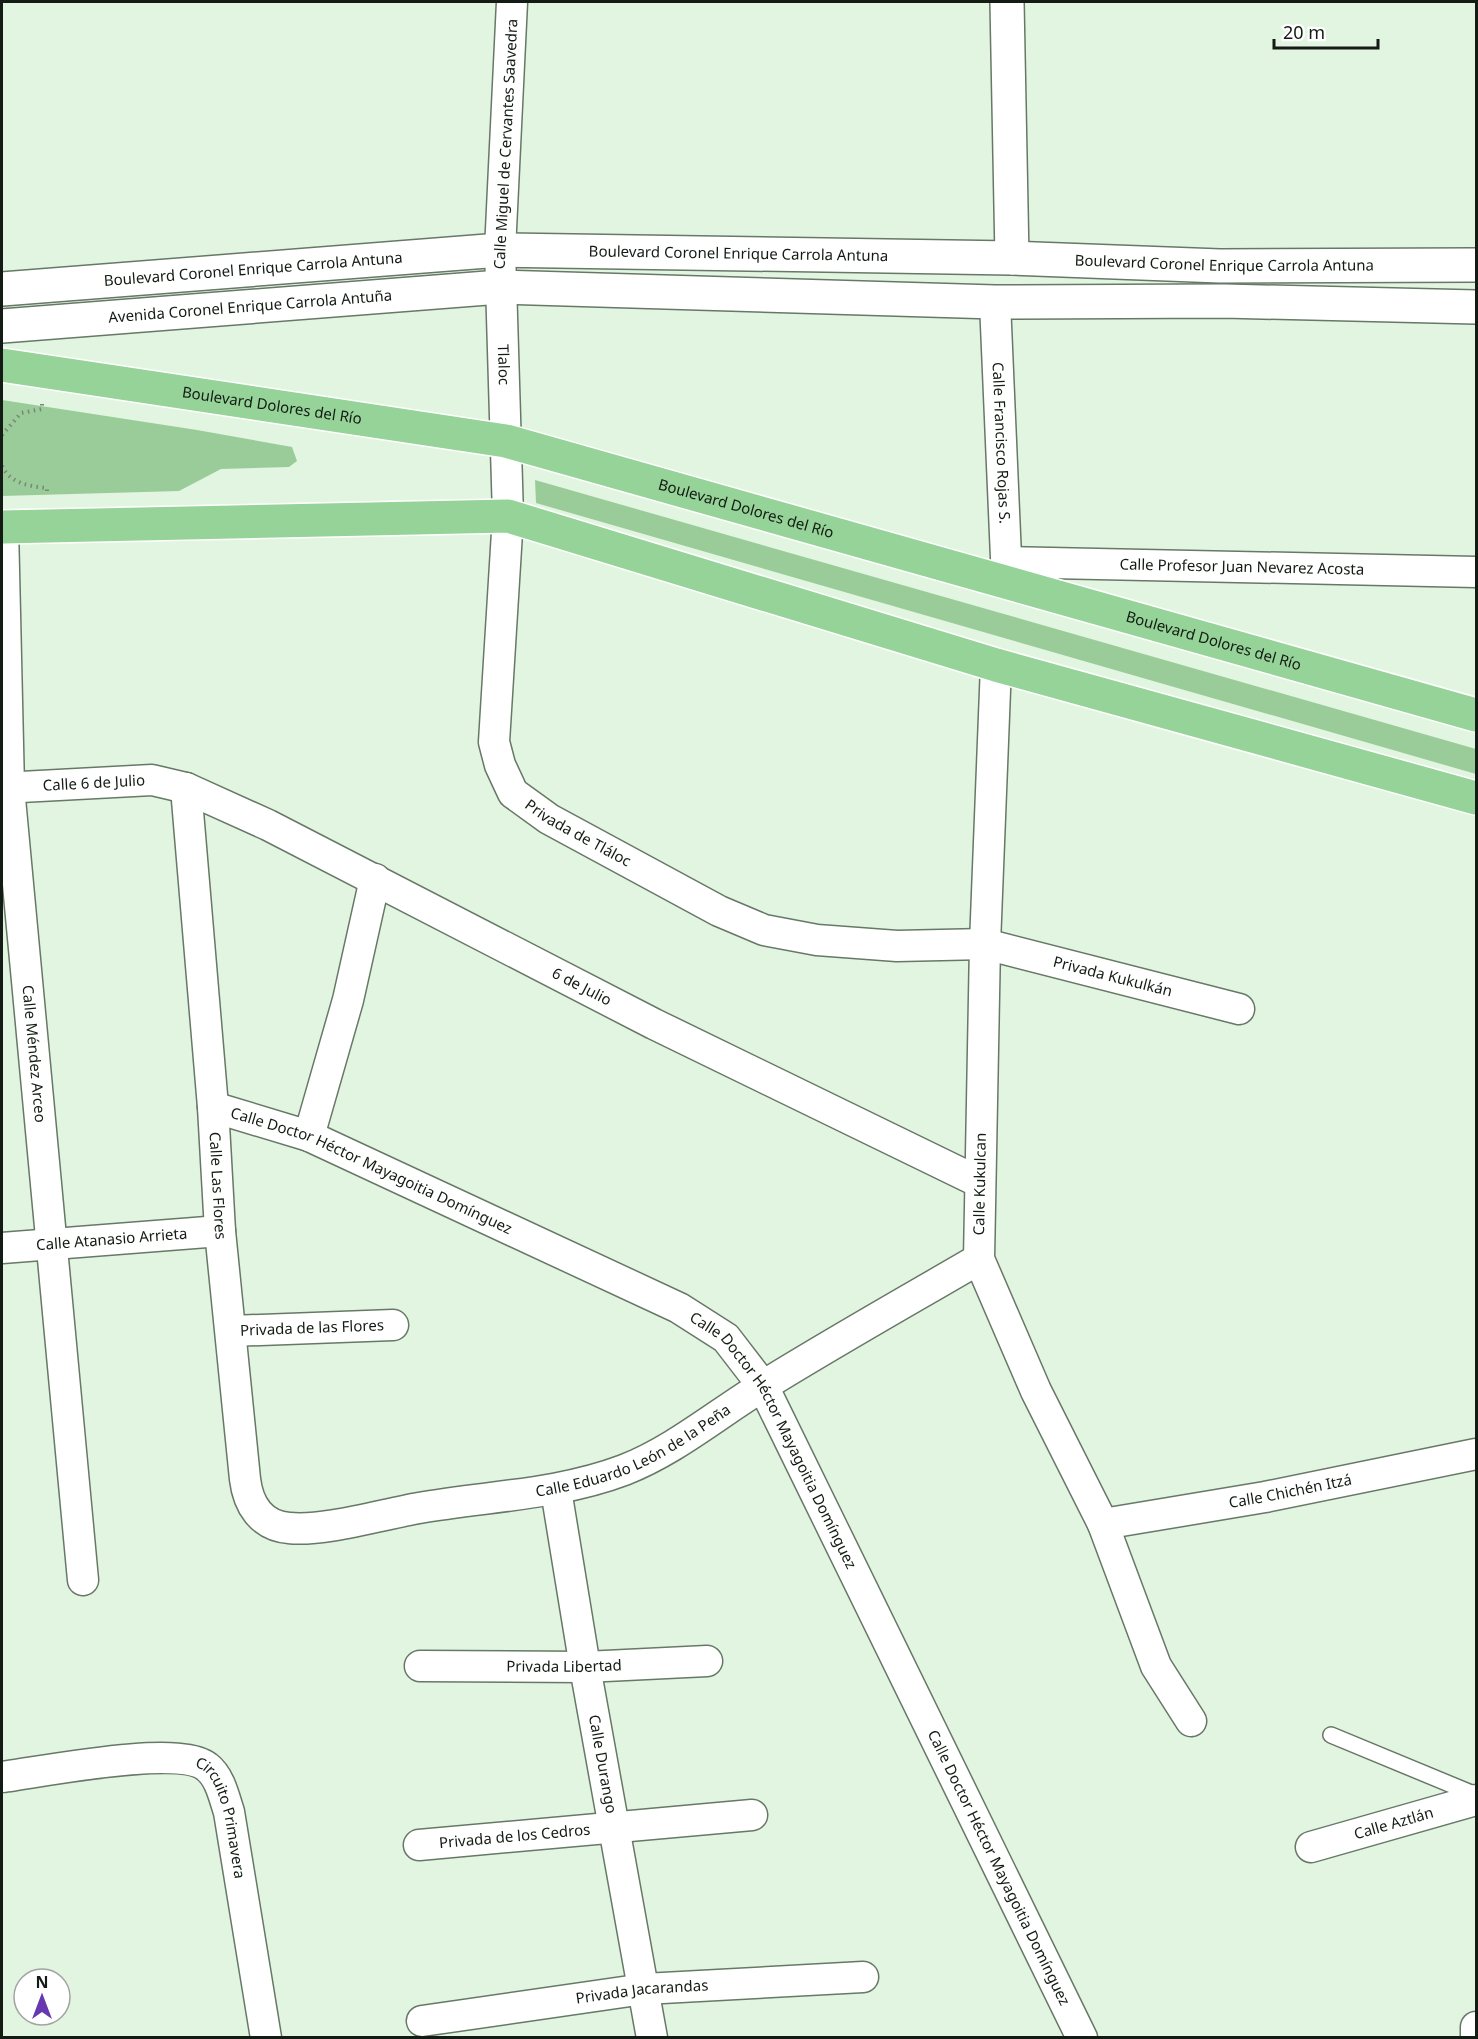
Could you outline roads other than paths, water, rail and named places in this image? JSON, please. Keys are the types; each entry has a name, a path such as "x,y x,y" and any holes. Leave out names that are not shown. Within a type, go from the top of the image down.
{"main road":[{"path":"1007,2 1012,258"},
{"name":"Boulevard Coronel Enrique Carrola Antuna","path":"2,289 500,250 1012,258 1220,266 1476,265"},
{"path":"500,287 995,302 1224,301 1476,307"},
{"name":"Avenida Coronel Enrique Carrola Antuña","path":"2,326 500,287"},
{"name":"Boulevard Dolores del Río","path":"2,365 506,441 1007,573 1476,715"},
{"path":"2,527 508,516 996,665 1476,798"}],"street":[{"name":"Calle Miguel de Cervantes Saavedra","path":"500,287 512,2"},
{"name":"Tlaloc","path":"500,287 506,441"},
{"name":"Calle Francisco Rojas S.","path":"995,302 1007,573"},
{"name":"Privada de Tláloc","path":"506,441 508,516 494,742 500,765 513,793 569,830 719,911 764,930 817,940 897,945 985,944"},
{"name":"Calle Méndez Arceo","path":"2,527 5,788 83,1580"},
{"name":"Calle Profesor Juan Nevarez Acosta","path":"1007,573 1476,572"},
{"name":"Calle Kukulcan","path":"996,665 985,944 978,1259 1036,1391 1103,1524 1156,1666 1191,1721"},
{"name":"Calle 6 de Julio","path":"5,788 152,780 186,788"},
{"name":"6 de Julio","path":"186,788 268,825 654,1023 979,1182"},
{"name":"Calle Las Flores","path":"186,788 213,1107 220,1231 247,1497 253,1510"},
{"path":"309,1136 348,1000 375,879"},
{"name":"Privada Kukulkán","path":"985,944 1239,1009"},
{"name":"Calle Doctor Héctor Mayagoitia Domínguez","path":"213,1107 309,1136 680,1308 726,1338 763,1386 1082,2037"},
{"name":"Calle Atanasio Arrieta","path":"2,1248 220,1231"},
{"name":"Calle Eduardo León de la Peña","path":"253,1510 274,1524 298,1528 422,1507 556,1490 624,1470 680,1441 763,1386 978,1259"},
{"name":"Privada de las Flores","path":"231,1331 393,1325"},
{"name":"Calle Chichén Itzá","path":"1103,1524 1264,1497 1476,1455"},
{"name":"Calle Durango","path":"556,1490 585,1667 652,2037"},
{"name":"Privada Libertad","path":"420,1666 585,1667 707,1661"},
{"name":"Circuito Primavera","path":"2,1777 157,1757 184,1758 206,1766 218,1781 229,1812 266,2037"},
{"name":"Calle Aztlán","path":"1311,1847 1476,1800"},
{"name":"Privada de los Cedros","path":"419,1845 752,1815"},
{"name":"Privada Jacarandas","path":"422,2021 644,1989 864,1977"},
{"path":"1476,2027 1476,2037"}],"lane":[{"path":"1331,1735 1476,1795"}]}
